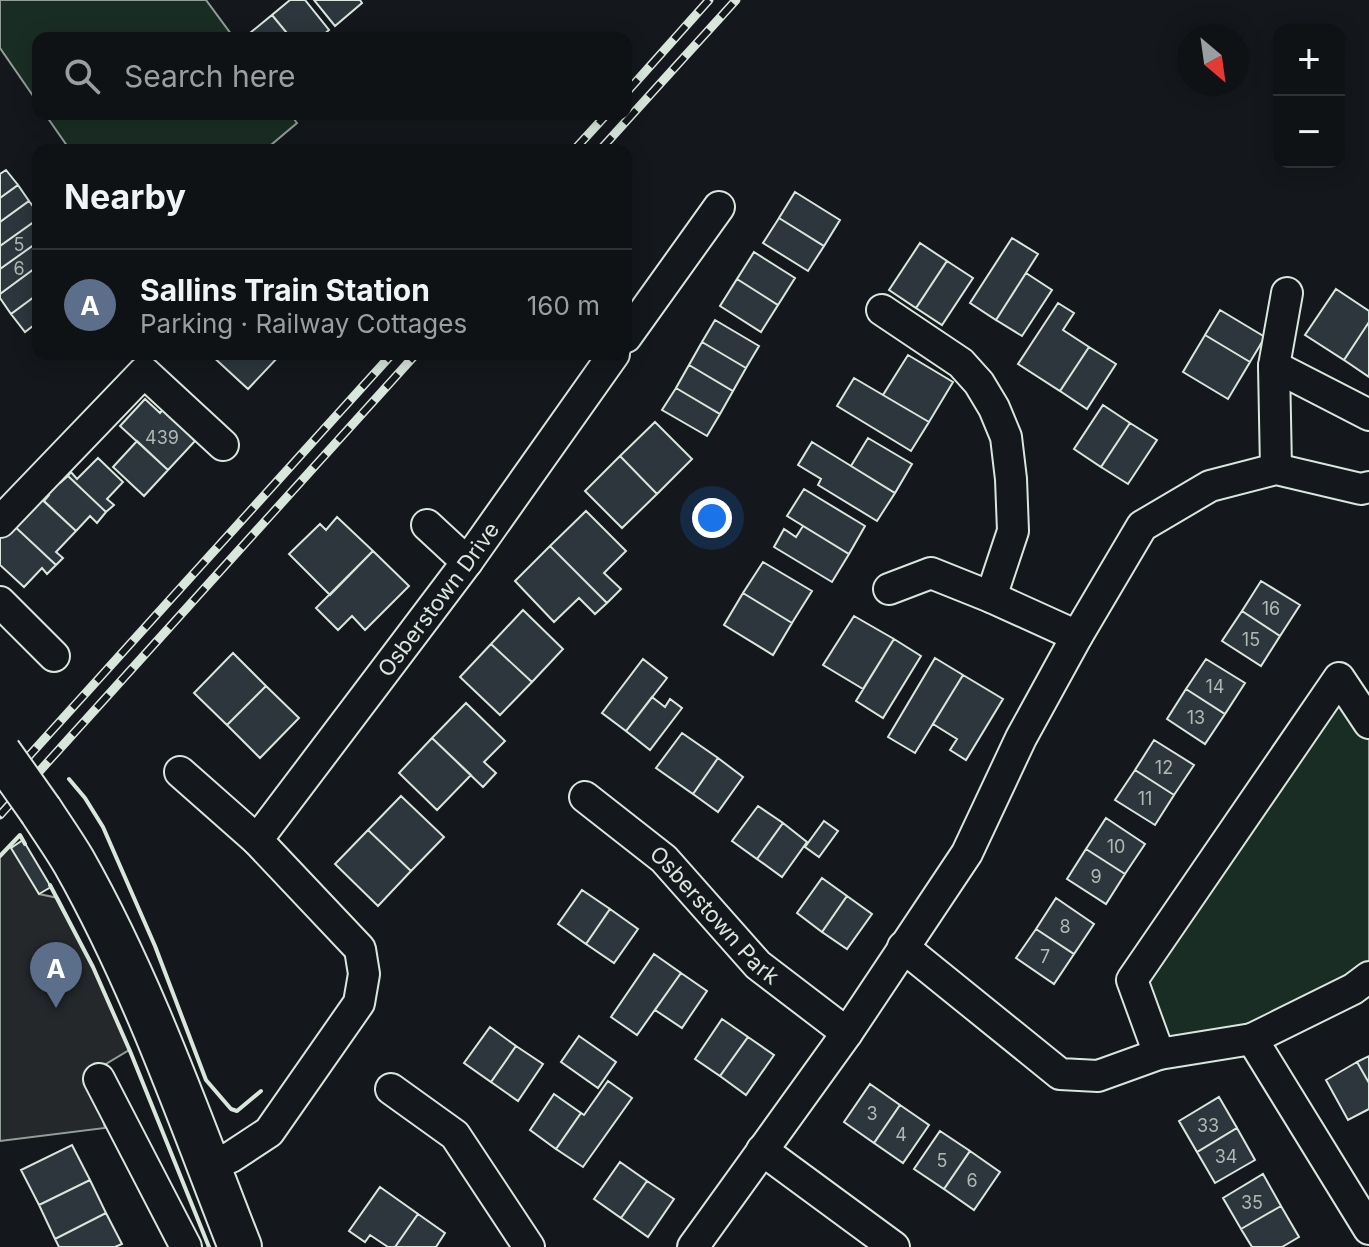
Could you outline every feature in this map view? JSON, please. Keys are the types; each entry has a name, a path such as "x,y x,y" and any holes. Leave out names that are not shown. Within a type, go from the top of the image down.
{"street":[{"path":"632,329 719,207"},
{"path":"1276,469 1274,366 1287,293"},
{"path":"882,310 961,363 987,396 1006,437 1013,531 991,597"},
{"name":"Osberstown Drive","path":"257,840 467,562 610,360"},
{"path":"1274,366 1369,415"},
{"path":"0,522 144,372 223,445"},
{"path":"693,1247 847,1033 967,853 1021,738 1142,526 1210,486 1276,469 1361,489 1369,487"},
{"path":"427,525 467,562"},
{"path":"889,589 931,573 1077,636"},
{"path":"0,602 54,656"},
{"path":"1159,1054 1132,980 1339,678 1369,723"},
{"path":"0,753 72,859 98,907 129,971 240,1247"},
{"path":"180,772 257,840 360,949 364,974 359,1003 269,1132 231,1157 208,1167"},
{"name":"Osberstown Park","path":"585,797 664,859 758,965 847,1033"},
{"path":"903,947 1060,1074 1098,1076 1159,1054 1252,1039 1353,989 1369,977"},
{"path":"1252,1039 1369,1229"},
{"path":"99,1079 186,1247"},
{"path":"391,1089 455,1135 529,1247"},
{"path":"762,1150 894,1247"}],"green space":[{"path":"0,0 206,0 230,32 32,32 32,94 0,48"},
{"path":"49,120 295,120 297,123 272,144 66,144"},
{"path":"1339,688 1369,736 1369,961 1260,1031 1153,1046 1136,973"}],"shaded area":[{"path":"11,844 39,894 58,898 93,967 129,1050 91,1073 105,1128 0,1141 0,856"}],"building":[{"path":"290,0 305,0 329,30 286,32 272,15"},
{"path":"314,0 360,0 362,3 335,26"},
{"path":"272,15 286,32 251,32"},
{"path":"6,170 18,185 0,198 0,174"},
{"path":"18,185 29,201 0,222 0,198"},
{"path":"795,192 840,220 824,246 779,218"},
{"path":"29,201 32,205 32,223 0,246 0,222"},
{"path":"779,218 824,246 808,271 763,243"},
{"path":"32,223 32,246 0,269 0,246"},
{"path":"1012,238 1038,254 996,320 970,303"},
{"path":"920,243 947,261 916,308 889,290"},
{"path":"32,246 32,270 0,294 0,269"},
{"path":"754,252 795,278 778,305 737,279"},
{"path":"947,261 973,278 942,325 916,308"},
{"path":"32,270 32,298 11,314 0,294"},
{"path":"1026,273 1052,290 1022,336 996,320"},
{"path":"737,279 778,305 761,332 720,306"},
{"path":"1336,289 1369,311 1369,322 1344,360 1305,335"},
{"path":"32,298 32,327 25,332 11,314"},
{"path":"1058,303 1074,313 1063,330 1089,347 1060,391 1018,364"},
{"path":"1220,310 1265,337 1250,362 1205,335"},
{"path":"715,320 759,346 746,368 702,342"},
{"path":"1369,322 1369,377 1344,360"},
{"path":"1205,335 1250,362 1228,399 1183,372"},
{"path":"702,342 746,368 733,391 689,365"},
{"path":"1089,347 1116,364 1087,409 1060,391"},
{"path":"908,355 953,382 929,422 883,395"},
{"path":"217,360 275,360 248,389"},
{"path":"689,365 733,391 720,414 676,388"},
{"path":"854,378 929,422 911,451 837,406"},
{"path":"676,388 720,414 707,436 662,410"},
{"path":"145,399 160,413 168,404 193,427 187,433 195,441 168,470 120,426"},
{"path":"1103,405 1130,423 1101,467 1074,449"},
{"path":"655,422 692,459 657,494 620,456"},
{"path":"1130,423 1157,440 1128,484 1101,467"},
{"path":"868,438 912,464 895,493 851,466"},
{"path":"137,441 168,470 144,496 113,467"},
{"path":"812,442 895,493 877,521 818,485 821,479 798,465"},
{"path":"620,456 657,494 622,528 585,491"},
{"path":"98,458 123,482 107,499 114,505 106,512 68,476 71,472 77,479"},
{"path":"68,476 106,512 97,523 90,516 76,531 44,501 49,495 42,489 53,477 60,483"},
{"path":"804,489 865,526 849,554 787,516"},
{"path":"37,495 76,531 56,552 63,558 56,565 11,523"},
{"path":"586,511 626,551 604,573 621,589 607,603 550,546"},
{"path":"337,517 373,551 330,595 289,554 320,524 326,530"},
{"path":"11,523 56,565 47,574 42,568 24,587 0,565 0,535"},
{"path":"803,526 849,554 832,582 774,547 784,529 796,537"},
{"path":"550,546 607,603 595,614 579,598 554,622 515,581"},
{"path":"373,551 409,586 365,630 352,616 338,630 316,608"},
{"path":"763,562 812,591 792,623 743,593"},
{"path":"1261,581 1300,605 1280,636 1242,611"},
{"path":"743,593 792,623 773,655 724,625"},
{"path":"523,610 563,649 532,682 491,644"},
{"path":"1242,611 1280,636 1261,666 1222,641"},
{"path":"854,616 894,639 863,689 823,665"},
{"path":"894,639 921,656 883,718 856,701"},
{"path":"491,644 532,682 500,715 460,677"},
{"path":"233,653 266,686 227,725 194,693"},
{"path":"935,658 963,675 915,753 888,737"},
{"path":"643,659 667,678 626,731 602,713"},
{"path":"1206,659 1245,683 1225,714 1186,689"},
{"path":"963,675 1003,699 966,760 950,750 957,739 933,724"},
{"path":"266,686 299,718 260,758 227,725"},
{"path":"1186,689 1225,714 1205,744 1167,719"},
{"path":"652,697 665,707 670,699 682,708 650,750 626,731"},
{"path":"466,703 505,741 484,762 496,773 483,787 432,738"},
{"path":"682,733 718,758 693,794 656,768"},
{"path":"432,738 471,775 437,810 399,773"},
{"path":"1154,740 1194,765 1174,795 1135,770"},
{"path":"718,758 743,777 718,812 693,794"},
{"path":"1135,770 1174,795 1155,825 1115,800"},
{"path":"401,796 444,837 411,871 368,830"},
{"path":"758,806 783,823 757,859 732,841"},
{"path":"1106,818 1145,844 1125,874 1086,849"},
{"path":"824,821 838,831 819,857 805,847"},
{"path":"783,823 807,842 782,877 757,859"},
{"path":"368,830 411,871 378,906 335,864"},
{"path":"23,840 51,887 39,894 11,848"},
{"path":"1086,849 1125,874 1106,904 1067,879"},
{"path":"822,878 847,896 822,932 797,913"},
{"path":"582,890 610,909 586,944 558,924"},
{"path":"847,896 872,914 847,949 822,932"},
{"path":"1056,898 1094,924 1074,954 1036,929"},
{"path":"610,909 638,929 614,963 586,944"},
{"path":"1036,929 1074,954 1054,984 1016,958"},
{"path":"654,954 681,973 637,1035 611,1017"},
{"path":"681,973 707,991 682,1028 655,1010"},
{"path":"722,1019 748,1037 720,1076 695,1059"},
{"path":"490,1027 516,1046 491,1082 464,1063"},
{"path":"579,1036 616,1062 598,1088 561,1062"},
{"path":"748,1037 774,1055 746,1095 720,1076"},
{"path":"516,1046 543,1064 518,1101 491,1082"},
{"path":"1369,1056 1369,1083 1357,1062"},
{"path":"1357,1062 1369,1083 1369,1109 1348,1120 1326,1080"},
{"path":"608,1081 632,1098 583,1167 556,1149"},
{"path":"870,1084 900,1105 874,1143 844,1122"},
{"path":"554,1094 581,1113 556,1149 530,1130"},
{"path":"1219,1097 1237,1128 1197,1152 1179,1121"},
{"path":"900,1105 929,1125 903,1163 874,1143"},
{"path":"1237,1128 1255,1160 1215,1183 1197,1152"},
{"path":"940,1131 970,1151 944,1189 914,1169"},
{"path":"72,1145 90,1180 39,1205 21,1170"},
{"path":"970,1151 1000,1172 974,1210 944,1189"},
{"path":"620,1162 647,1181 621,1218 594,1199"},
{"path":"1263,1174 1281,1206 1241,1229 1223,1198"},
{"path":"90,1180 106,1213 55,1239 39,1205"},
{"path":"647,1181 674,1199 648,1237 621,1218"},
{"path":"380,1187 418,1214 395,1247 388,1247 370,1235 365,1242 349,1231"},
{"path":"1281,1206 1299,1237 1282,1247 1252,1247 1241,1229"},
{"path":"106,1213 122,1244 115,1247 59,1247 55,1239"},
{"path":"418,1214 445,1233 436,1247 395,1247"}],"railway":[{"path":"632,86 709,0"},
{"path":"632,115 736,0"},
{"path":"580,144 602,120"},
{"path":"605,144 627,120"},
{"path":"0,788 387,360"},
{"path":"0,815 411,360"}],"wall":[{"path":"69,779 103,827 155,946 206,1080 231,1109 237,1111 261,1091"},
{"path":"0,856 20,835 25,844"},
{"path":"50,885 93,967 130,1051 209,1247"}],"place":[{"name":"Sallins Train Station","path":"56,1008"}]}
